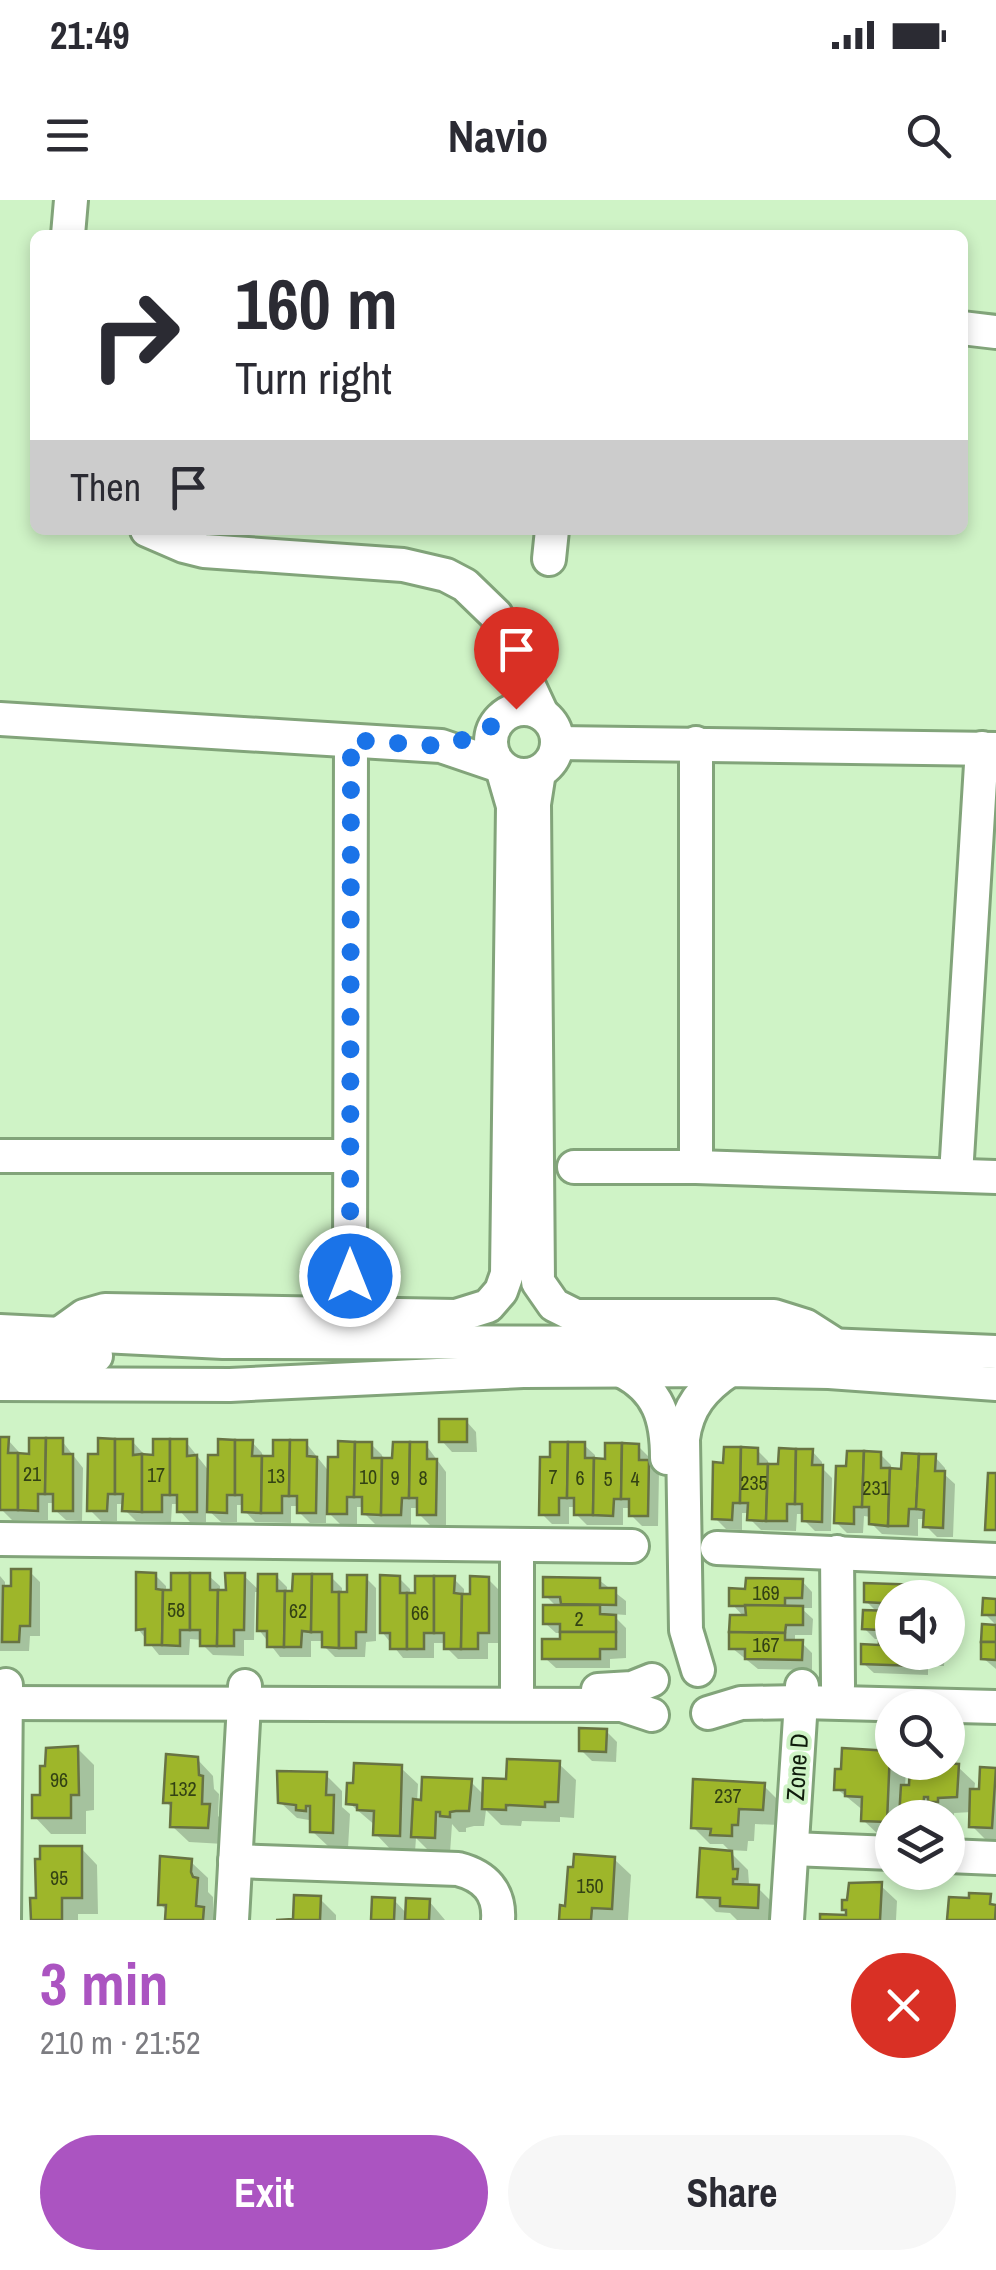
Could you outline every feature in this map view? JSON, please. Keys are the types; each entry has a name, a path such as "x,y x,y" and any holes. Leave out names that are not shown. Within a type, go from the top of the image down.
{"street":[{"path":"68,230 71,200"},
{"path":"968,329 996,332"},
{"path":"0,720 440,746 524,776 540,772 552,760 550,728 520,670 507,634 496,615 465,585 446,575 403,565 204,551 159,535"},
{"path":"520,670 513,694 497,722 491,752 501,767 513,806 523,1194 538,1282 554,1305 586,1318 774,1316 806,1326 834,1344"},
{"path":"440,746 460,742 516,709 550,728 696,744 989,748 956,1174"},
{"path":"350,1276 351,740"},
{"path":"696,744 696,1167"},
{"path":"59,1334 84,1316 105,1310 456,1316 479,1311 496,1299 505,1281 523,1194 534,804 540,772"},
{"path":"0,1156 350,1156"},
{"path":"574,1168 696,1167 996,1177"},
{"path":"0,1331 223,1342 834,1344 996,1352"},
{"path":"0,1356 185,1355 223,1342"},
{"path":"708,1714 712,1697 686,1630 683,1439 690,1409 700,1394 730,1370"},
{"path":"0,1384 230,1385 523,1372 730,1370 829,1372 996,1384"},
{"path":"622,1371 652,1393 666,1426 670,1630 647,1697 652,1715"},
{"path":"0,1539 632,1546"},
{"path":"517,1545 517,1689"},
{"path":"718,1548 996,1560"},
{"path":"838,1552 838,1686"},
{"path":"4,1920 3,1694 620,1690 681,1664 702,1675 741,1686 996,1708"},
{"path":"244,1694 622,1705 680,1729 740,1703 838,1686 996,1692"},
{"path":"232,1920 244,1694"},
{"name":"Zone D","path":"787,1920 802,1694"},
{"path":"792,1848 875,1853"},
{"path":"965,1857 996,1858"},
{"path":"236,1862 458,1869 486,1881 494,1893 498,1920"}],"building":[{"path":"439,1419 467,1419 467,1442 439,1442"},
{"path":"0,1437 9,1437 8,1453 18,1453 18,1510 0,1510"},
{"path":"29,1438 46,1438 45,1494 38,1494 38,1511 18,1510 18,1453 29,1454"},
{"path":"46,1438 63,1438 63,1454 73,1454 73,1511 53,1511 53,1494 45,1494"},
{"path":"98,1438 115,1439 115,1494 108,1494 107,1511 87,1511 88,1454 98,1454"},
{"path":"115,1439 133,1439 133,1455 142,1454 142,1512 122,1511 123,1494 115,1494"},
{"path":"153,1439 170,1439 170,1495 162,1495 162,1512 142,1512 142,1454 153,1455"},
{"path":"170,1439 187,1439 187,1456 197,1455 197,1512 177,1512 177,1495 170,1495"},
{"path":"218,1439 235,1440 235,1495 227,1495 227,1513 207,1512 208,1455 218,1455"},
{"path":"235,1440 253,1440 252,1456 262,1456 261,1513 242,1512 242,1495 235,1495"},
{"path":"273,1440 290,1440 289,1496 282,1496 282,1513 261,1513 262,1456 273,1456"},
{"path":"290,1440 307,1440 307,1456 317,1457 316,1513 297,1513 297,1496 289,1496"},
{"path":"338,1441 355,1442 354,1497 347,1497 347,1514 327,1514 328,1457 338,1457"},
{"path":"355,1442 372,1442 372,1458 382,1458 381,1515 362,1514 362,1497 354,1497"},
{"path":"393,1442 410,1442 409,1498 402,1498 401,1515 381,1515 382,1458 392,1458"},
{"path":"410,1442 427,1442 427,1459 437,1459 436,1515 417,1515 417,1498 409,1498"},
{"path":"550,1442 568,1442 567,1498 559,1498 559,1515 539,1515 540,1457 550,1457"},
{"path":"568,1442 585,1442 585,1458 594,1458 593,1515 574,1515 574,1498 567,1498"},
{"path":"605,1443 622,1443 621,1499 614,1499 613,1516 593,1515 594,1458 605,1459"},
{"path":"622,1443 639,1444 639,1460 649,1460 648,1516 629,1516 629,1499 621,1499"},
{"path":"724,1447 741,1447 740,1503 733,1503 732,1520 712,1519 713,1462 723,1463"},
{"path":"741,1447 758,1448 758,1464 768,1464 766,1521 747,1520 748,1503 740,1503"},
{"path":"779,1448 796,1449 795,1504 787,1504 787,1521 766,1521 768,1464 778,1464"},
{"path":"796,1449 813,1449 812,1465 823,1465 822,1522 802,1521 802,1504 795,1504"},
{"path":"847,1451 864,1451 862,1507 854,1507 854,1524 834,1523 836,1466 846,1466"},
{"path":"864,1451 881,1452 881,1468 890,1468 888,1526 869,1524 869,1507 862,1507"},
{"path":"902,1453 919,1454 916,1509 909,1509 908,1526 888,1526 890,1468 901,1469"},
{"path":"919,1454 936,1454 935,1471 945,1471 943,1528 923,1527 924,1510 916,1509"},
{"path":"988,1473 996,1473 996,1530 985,1530"},
{"path":"11,1569 31,1569 30,1626 20,1626 19,1642 2,1642 3,1586 11,1586"},
{"path":"136,1572 156,1573 156,1589 163,1590 162,1645 145,1645 145,1629 136,1630"},
{"path":"171,1573 190,1573 190,1630 180,1630 180,1646 162,1645 163,1590 171,1590"},
{"path":"190,1573 210,1573 210,1590 218,1590 217,1646 200,1646 200,1630 190,1630"},
{"path":"225,1573 245,1573 244,1630 234,1630 234,1646 217,1646 218,1590 226,1590"},
{"path":"258,1574 277,1574 277,1591 285,1591 284,1647 267,1647 267,1631 257,1631"},
{"path":"293,1574 312,1574 311,1632 302,1631 301,1647 284,1647 285,1591 292,1591"},
{"path":"312,1574 332,1574 332,1592 339,1592 339,1648 322,1647 322,1632 311,1632"},
{"path":"347,1575 367,1575 366,1632 356,1632 356,1648 339,1648 339,1592 347,1592"},
{"path":"380,1575 400,1576 400,1593 407,1593 407,1649 390,1649 390,1633 380,1633"},
{"path":"415,1576 434,1576 434,1633 424,1633 424,1649 407,1649 407,1593 415,1593"},
{"path":"434,1576 455,1576 454,1593 462,1594 461,1649 444,1649 444,1633 434,1633"},
{"path":"470,1576 489,1577 489,1633 478,1633 478,1649 461,1649 462,1594 470,1594"},
{"path":"543,1577 600,1578 600,1588 616,1588 616,1605 561,1604 560,1597 543,1597"},
{"path":"746,1578 803,1579 802,1598 785,1598 785,1606 729,1606 729,1588 745,1589"},
{"path":"864,1583 875,1583 875,1603 864,1602"},
{"path":"983,1598 996,1599 996,1615 982,1615"},
{"path":"543,1605 600,1605 600,1614 616,1615 616,1632 560,1632 560,1624 543,1624"},
{"path":"745,1605 803,1606 803,1625 786,1625 785,1633 729,1632 730,1615 746,1615"},
{"path":"863,1610 875,1610 875,1630 862,1629"},
{"path":"982,1624 996,1625 996,1642 981,1642"},
{"path":"560,1632 616,1632 616,1649 600,1649 600,1659 542,1659 542,1639 560,1639"},
{"path":"729,1632 785,1633 785,1640 803,1640 802,1660 745,1659 745,1649 729,1649"},
{"path":"981,1642 996,1642 996,1660 981,1659"},
{"path":"861,1644 875,1645 875,1664 861,1664"},
{"path":"579,1728 607,1729 606,1752 579,1751"},
{"path":"78,1746 79,1795 71,1795 71,1818 32,1818 32,1795 40,1795 40,1766 45,1766 46,1748"},
{"path":"842,1748 875,1750 875,1780 889,1780 888,1800 875,1800 875,1822 861,1821 862,1797 845,1796 845,1790 834,1790 835,1769 841,1769"},
{"path":"166,1754 198,1757 199,1775 203,1776 202,1804 210,1804 208,1828 170,1827 171,1803 163,1803"},
{"path":"507,1759 560,1761 558,1802 545,1802 545,1807 506,1805 506,1810 482,1809 483,1778 506,1779"},
{"path":"354,1763 402,1765 400,1836 373,1835 374,1811 357,1810 357,1805 346,1804 347,1783 353,1783"},
{"path":"980,1767 996,1768 992,1828 969,1827 970,1789 979,1789"},
{"path":"277,1771 327,1772 326,1795 334,1795 333,1833 310,1832 310,1806 306,1806 306,1811 296,1810 296,1805 278,1803"},
{"path":"422,1777 472,1779 469,1811 450,1812 450,1817 436,1812 435,1838 411,1837 413,1799 421,1800"},
{"path":"693,1779 765,1783 763,1810 739,1809 738,1825 732,1825 732,1836 710,1835 711,1829 691,1828"},
{"path":"909,1780 958,1780 957,1797 900,1800 901,1785 909,1785"},
{"path":"40,1846 82,1846 82,1898 62,1898 62,1920 31,1920 30,1898 36,1898 35,1859 40,1859"},
{"path":"700,1848 732,1851 733,1869 738,1869 733,1884 759,1885 758,1908 720,1906 720,1898 697,1897"},
{"path":"574,1854 615,1857 612,1909 592,1908 591,1920 559,1920"},
{"path":"160,1856 192,1859 191,1872 198,1878 196,1906 204,1907 203,1920 165,1920 166,1905 158,1905"},
{"path":"875,1882 875,1890 882,1890 880,1920 820,1920 820,1914 846,1915 842,1900 847,1900 849,1883"},
{"path":"969,1893 991,1894 990,1904 996,1905 995,1920 947,1920 949,1897 969,1898"},
{"path":"294,1895 321,1896 320,1920 276,1920 293,1919"},
{"path":"372,1897 395,1898 394,1920 371,1920"},
{"path":"406,1898 430,1899 429,1920 405,1920"}],"route":[{"path":"350,1276 351,740 440,746 477,736 516,709"}]}
